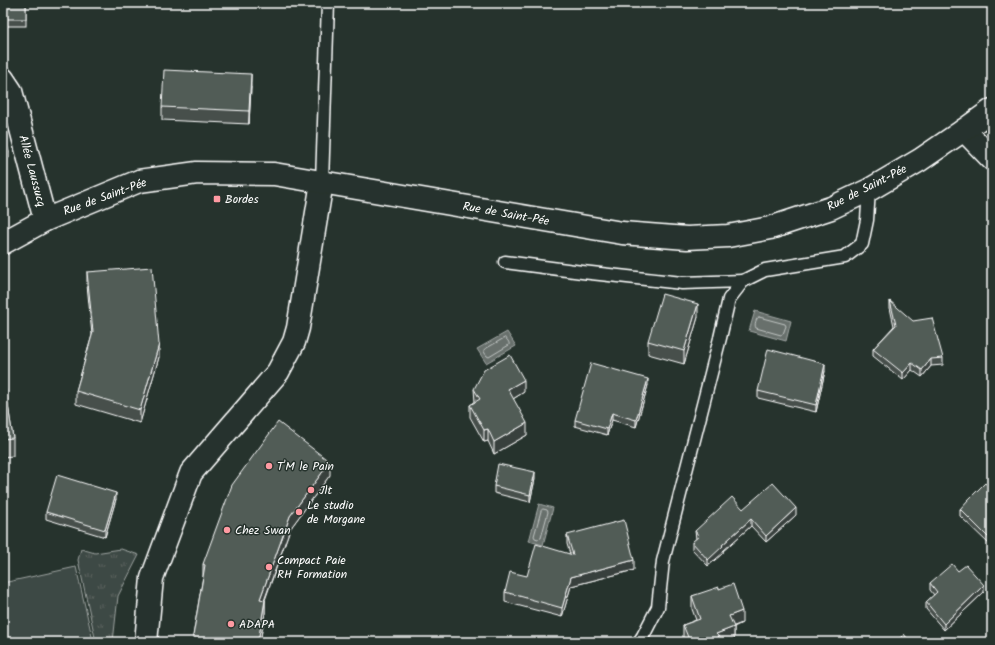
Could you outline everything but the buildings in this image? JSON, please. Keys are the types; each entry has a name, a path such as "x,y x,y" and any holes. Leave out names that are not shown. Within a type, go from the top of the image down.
{"main road":[{"name":"Allée Laussucq","path":"3,79 11,91 45,220"},
{"name":"Rue de Saint-Pée","path":"3,243 45,220 140,181 197,173 274,174 622,233 687,238 728,236 770,228 831,208 869,190 920,160 992,110"},
{"path":"964,130 992,159"},
{"path":"146,642 152,578 191,473 278,372 294,342 298,328 322,182"}],"lane":[{"path":"322,182 328,3"},
{"path":"505,262 682,283 743,281 765,270 845,257 862,244 868,220 869,190"},
{"path":"639,642 644,636 658,607 663,561 729,299 743,281"}],"green space":[{"path":"81,549 95,553 121,549 139,555 118,596 113,642 96,642 78,560"},
{"path":"76,567 93,641 3,642 3,583"}],"water":[{"path":"755,311 791,321 786,341 749,331"},
{"path":"507,332 516,346 486,363 477,349"},
{"path":"539,504 553,508 543,545 529,541"}],"place":[{"name":"Bordes","path":"217,199"},
{"name":"T'M le Pain","path":"269,466"},
{"name":"Jlt","path":"311,490"},
{"name":"Le studio de Morgane","path":"299,512"},
{"name":"Chez Swan","path":"227,530"},
{"name":"Compact Paie RH Formation","path":"269,567"},
{"name":"ADAPA","path":"231,624"}]}
